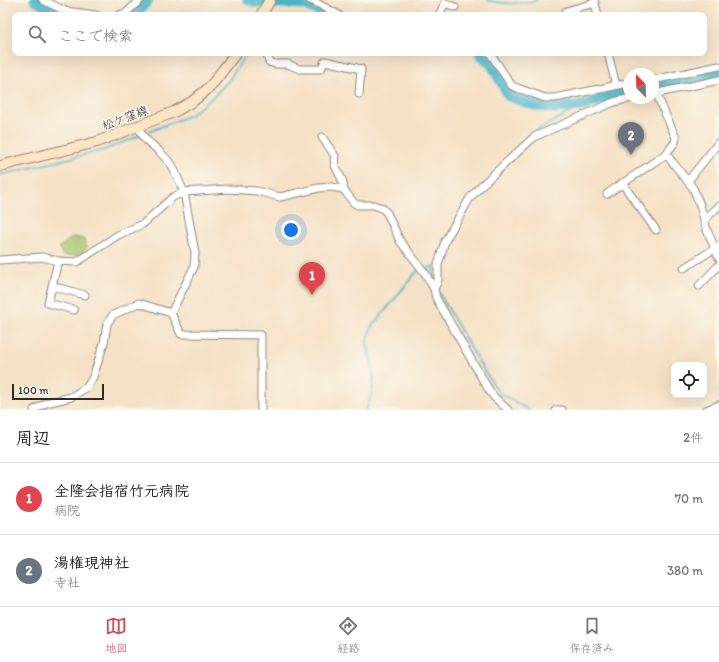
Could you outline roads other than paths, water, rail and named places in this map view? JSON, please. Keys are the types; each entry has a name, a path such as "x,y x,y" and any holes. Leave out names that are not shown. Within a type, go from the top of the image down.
{"street":[{"path":"43,0 65,12"},
{"path":"126,12 140,0"},
{"path":"310,0 332,12"},
{"path":"440,12 442,2 455,7"},
{"path":"566,11 594,2 597,12"},
{"name":"松ケ窪線","path":"0,166 97,142 139,129 193,101 210,86 234,56"},
{"path":"268,56 269,62 275,64 288,64 299,69 321,69 325,56"},
{"path":"492,56 512,86 545,98 555,98 623,83"},
{"path":"609,56 616,84"},
{"path":"324,61 361,69 359,94"},
{"path":"659,79 719,66"},
{"path":"659,93 719,80"},
{"path":"434,289 438,280 438,265 445,241 470,198 488,179 534,137 614,102 623,100"},
{"path":"607,194 666,154 675,142 676,138 659,104"},
{"path":"139,129 144,139 172,165 184,192 195,253 194,267 171,313"},
{"path":"322,137 335,156 334,160 336,167 344,183 343,189"},
{"path":"688,182 719,142"},
{"path":"666,154 698,197 704,220 717,247 719,258"},
{"path":"622,183 656,230"},
{"path":"0,260 42,257 58,261 73,262 82,259 118,235 143,224 173,197 184,192 229,189 257,191 280,197 319,188 343,189 354,203 358,205 374,205 382,208 387,213 400,241 421,267 434,289 436,298 487,387 494,397 508,410"},
{"path":"704,220 719,206"},
{"path":"684,268 717,247"},
{"path":"58,261 48,303 74,310"},
{"path":"699,286 719,265"},
{"path":"52,286 85,295"},
{"path":"34,410 46,403 70,397 87,387 93,377 102,350 107,324 113,315 139,303 171,313 181,334 261,335 261,410"},
{"path":"706,410 719,405"},
{"path":"556,410 562,410"}],"waterway":[{"path":"35,0 59,12"},
{"path":"138,12 148,0"},
{"path":"248,0 255,2 303,4 320,12"},
{"path":"488,0 500,3 537,0"},
{"path":"272,12 277,3"},
{"path":"0,175 104,150 190,115 212,98 228,81 245,56"},
{"path":"483,56 492,65 509,96 535,105 554,108 582,106 623,93"},
{"path":"659,86 719,74"},
{"path":"508,156 534,132 582,106"},
{"path":"428,268 434,267 435,262"},
{"path":"434,267 433,276 435,282"},
{"path":"366,410 372,393 374,377 367,342 371,328 418,270"},
{"path":"437,288 483,369 499,393 529,410"}],"place":[{"name":"湯権現神社","path":"631,155"},
{"name":"全隆会指宿竹元病院","path":"312,295"}]}
